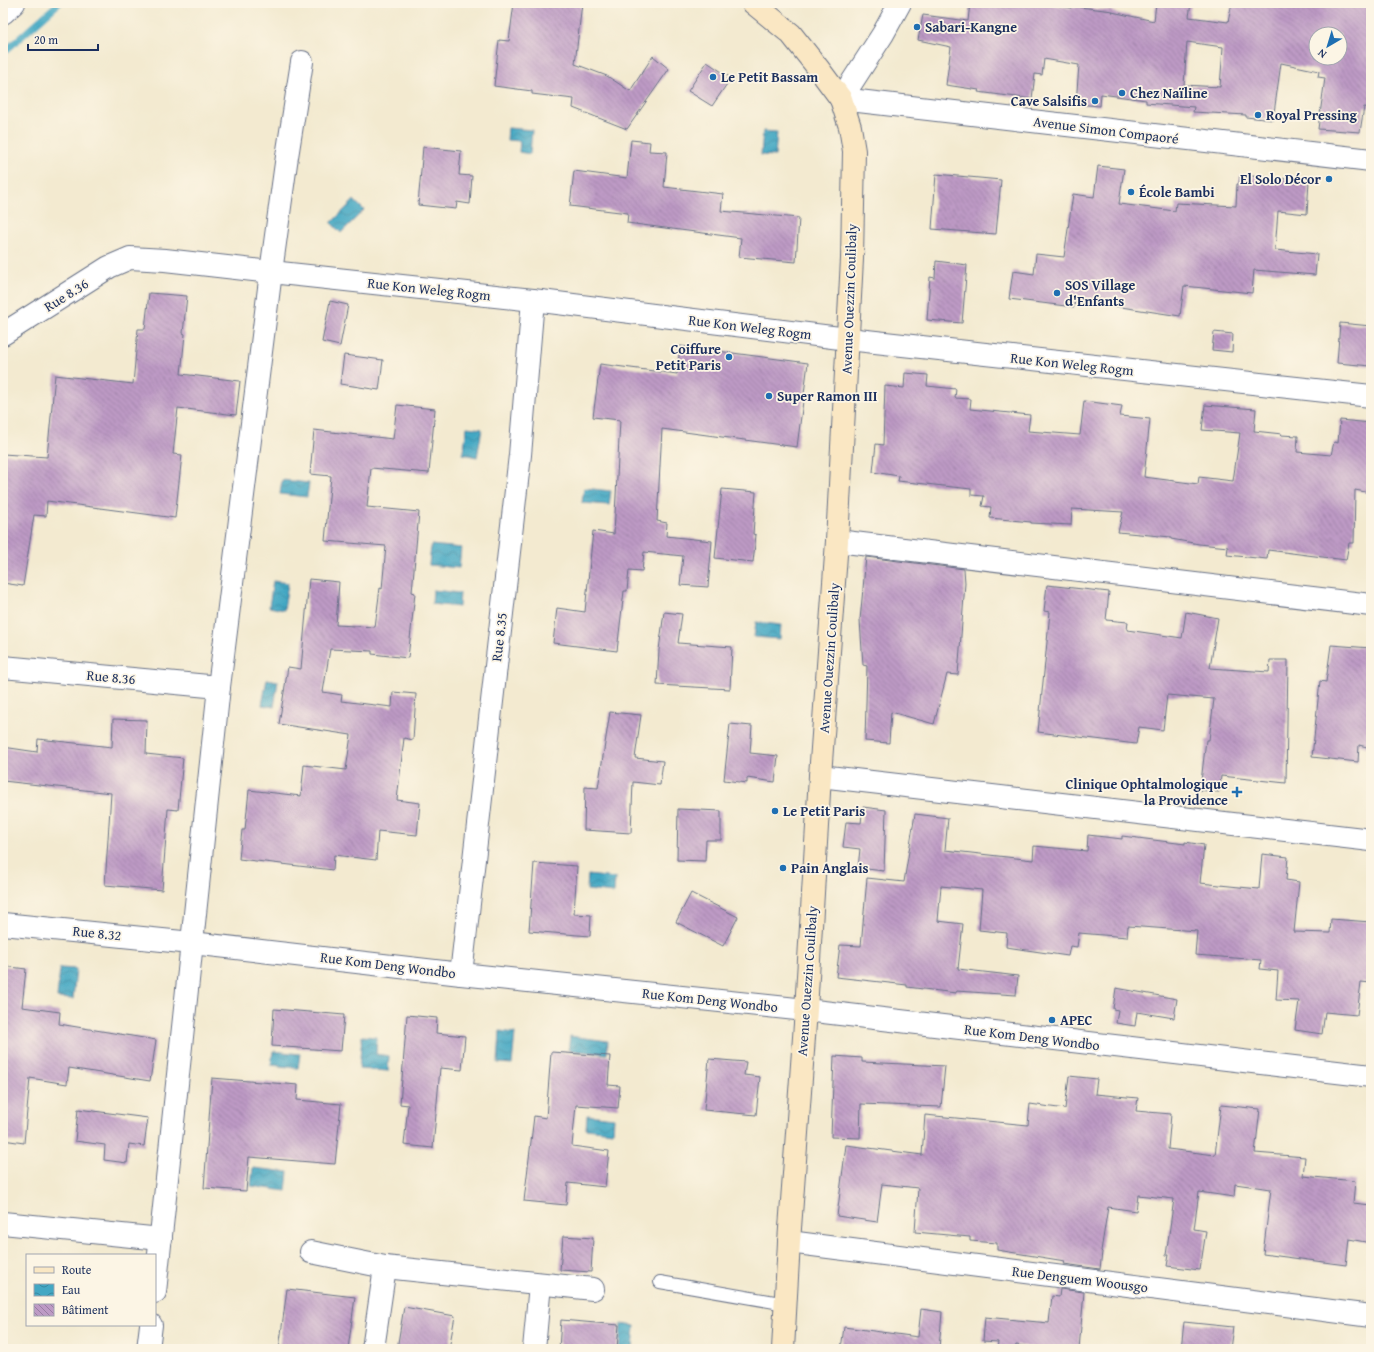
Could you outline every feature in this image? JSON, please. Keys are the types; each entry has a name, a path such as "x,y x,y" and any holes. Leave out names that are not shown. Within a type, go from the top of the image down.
{"main road":[{"name":"Avenue Ouezzin Coulibaly","path":"753,3 791,34 841,99 850,127 854,152 852,259 837,541 820,776 783,1349"}],"street":[{"path":"3,13 14,3"},
{"path":"841,99 883,34 900,3"},
{"path":"156,1284 162,1239 219,687 271,272 302,62"},
{"name":"Avenue Simon Compaoré","path":"841,99 1371,160"},
{"name":"Rue Kon Weleg Rogm","path":"130,258 165,260 533,300 848,340 1371,396"},
{"name":"Rue 8.36","path":"3,334 109,268 130,258"},
{"name":"Rue 8.35","path":"461,974 520,456 533,300"},
{"path":"837,541 1371,604"},
{"name":"Rue 8.36","path":"3,666 219,687"},
{"path":"820,776 1371,840"},
{"name":"Rue 8.32","path":"3,924 192,943"},
{"name":"Rue Kom Deng Wondbo","path":"192,943 461,974 806,1010 1371,1076"},
{"path":"3,1223 162,1239"},
{"name":"Rue Denguem Woousgo","path":"789,1242 1371,1316"},
{"path":"311,1252 385,1267 593,1289"},
{"path":"373,1349 385,1267"},
{"path":"534,1349 540,1284"},
{"path":"148,1349 151,1326"}],"lane":[{"path":"660,1282 786,1304"}],"water":[{"path":"508,128 532,130 530,154 519,152 520,141 507,140"},
{"path":"763,131 777,132 775,156 761,155"},
{"path":"354,200 364,210 341,233 331,223"},
{"path":"467,427 482,429 477,457 463,454"},
{"path":"282,480 309,483 307,497 280,494"},
{"path":"584,488 611,491 609,505 582,503"},
{"path":"431,545 461,548 459,568 429,565"},
{"path":"273,581 288,583 284,610 269,607"},
{"path":"433,590 460,593 459,607 432,604"},
{"path":"756,622 781,625 780,639 754,637"},
{"path":"267,679 278,681 274,707 262,705"},
{"path":"588,875 615,878 614,893 587,890"},
{"path":"60,968 76,969 73,999 57,998"},
{"path":"500,1031 515,1033 512,1064 498,1063"},
{"path":"362,1036 377,1037 376,1054 389,1056 388,1071 359,1069"},
{"path":"570,1036 608,1041 607,1054 568,1050"},
{"path":"273,1051 300,1054 298,1068 271,1065"},
{"path":"587,1115 614,1118 613,1132 586,1129"},
{"path":"253,1168 288,1172 286,1191 251,1186"},
{"path":"621,1324 635,1326 633,1349 619,1349"}],"building":[{"path":"514,3 582,3 575,64 607,76 630,91 653,56 669,69 627,129 573,108 574,99 532,94 532,91 494,86 499,40 509,41"},
{"path":"970,3 1044,3 1071,8 1071,6 1113,11 1112,12 1154,21 1156,3 1191,3 1189,17 1228,22 1232,3 1371,3 1371,108 1364,107 1360,132 1318,129 1325,78 1318,77 1319,71 1281,63 1273,120 1246,117 1246,115 1193,112 1194,107 1146,103 1146,100 1101,94 1100,106 1076,104 1079,65 1044,59 1042,75 1035,74 1032,99 978,92 979,90 946,85 951,47 918,40 923,15 968,21","holes":["1187,42 1223,47 1220,87 1184,85"]},
{"path":"707,62 731,78 712,106 688,91"},
{"path":"631,140 650,142 649,151 667,152 664,187 723,194 721,211 799,218 796,262 739,257 741,238 627,223 628,213 570,206 574,171 627,178"},
{"path":"423,147 461,151 459,175 472,176 470,204 457,202 456,209 418,205"},
{"path":"1098,166 1124,169 1119,204 1175,211 1176,203 1236,206 1237,184 1239,184 1240,175 1309,181 1307,214 1278,211 1275,250 1317,254 1315,275 1254,270 1252,293 1184,286 1180,316 1075,300 1074,307 1009,299 1013,271 1034,274 1036,254 1064,257 1073,194 1094,197"},
{"path":"936,174 1001,180 996,234 932,229"},
{"path":"936,261 967,265 962,323 927,320 930,277 935,278"},
{"path":"149,293 187,296 181,374 240,381 236,415 178,408 173,454 182,455 175,518 47,501 46,516 34,515 23,586 3,583 3,454 47,457 55,375 133,384 138,329 145,329"},
{"path":"330,301 348,305 340,346 322,342"},
{"path":"1340,323 1371,326 1371,366 1337,363"},
{"path":"1214,332 1233,334 1232,352 1212,350"},
{"path":"680,346 808,363 797,447 662,429 657,521 667,523 666,536 712,541 708,587 680,585 683,556 644,552 642,571 629,570 627,591 624,591 617,651 553,643 557,608 585,612 593,531 614,534 620,420 593,417 600,364 677,374"},
{"path":"344,355 383,360 379,390 340,384"},
{"path":"905,373 928,375 927,386 956,389 955,398 971,399 970,409 1030,415 1028,431 1080,435 1084,401 1122,406 1120,416 1150,419 1144,477 1198,484 1199,477 1233,481 1240,433 1202,430 1205,405 1256,409 1254,431 1298,436 1297,452 1331,455 1334,442 1338,443 1340,420 1371,423 1371,493 1355,490 1354,543 1349,543 1346,560 1268,550 1267,559 1227,555 1228,547 1199,544 1171,539 1171,537 1118,532 1123,512 1072,509 1071,525 1031,523 990,518 991,507 982,506 984,496 971,495 971,489 898,481 899,476 873,472 876,444 883,445 885,386 904,388"},
{"path":"397,405 435,409 429,473 371,468 367,507 419,512 412,592 415,593 408,658 372,654 372,651 330,649 323,692 342,695 341,701 392,707 393,692 416,694 413,740 404,738 397,800 420,803 417,835 378,831 376,860 334,855 333,870 239,859 242,830 245,830 249,790 301,796 304,765 346,770 351,735 279,724 288,667 301,669 309,579 339,582 336,625 375,627 380,588 382,589 386,546 325,541 331,476 310,474 314,430 393,439"},
{"path":"722,489 756,492 753,534 756,535 753,562 715,558"},
{"path":"866,557 964,569 965,583 958,675 947,674 934,724 891,712 889,743 865,741 867,666 863,665 860,620"},
{"path":"1047,585 1109,592 1106,620 1128,622 1127,630 1182,638 1186,612 1218,618 1210,668 1269,672 1270,660 1288,660 1286,783 1221,776 1219,792 1200,790 1206,740 1209,740 1214,699 1167,695 1163,730 1139,727 1136,744 1038,732 1050,612 1044,611"},
{"path":"664,612 682,614 678,643 732,647 730,689 657,685 659,650"},
{"path":"1331,645 1371,648 1371,748 1359,745 1358,762 1312,757 1320,681 1326,682"},
{"path":"610,712 641,715 635,758 663,761 660,785 633,782 631,833 584,830 585,787 598,788"},
{"path":"113,719 147,720 146,754 183,758 178,810 168,809 162,890 105,885 111,793 3,781 3,747 37,752 38,739 112,747"},
{"path":"730,724 752,726 750,753 778,756 775,782 747,778 747,783 724,780"},
{"path":"863,807 886,810 884,871 858,868 860,849 843,847 846,822 861,823"},
{"path":"678,809 721,811 721,840 706,840 705,861 677,860"},
{"path":"915,814 948,818 945,850 1033,860 1034,846 1087,851 1088,835 1122,839 1122,836 1204,845 1200,883 1259,889 1262,854 1288,857 1286,880 1299,882 1294,932 1330,933 1331,919 1371,922 1371,983 1361,982 1357,1015 1325,1012 1322,1034 1295,1030 1299,1001 1276,1000 1278,971 1260,969 1261,960 1195,955 1197,931 1128,926 1127,937 1079,933 1077,947 1070,946 1068,956 1006,947 1007,933 979,930 982,890 941,886 938,921 963,924 958,969 1018,976 1016,995 956,991 956,993 907,987 907,985 836,977 840,945 861,946 867,878 904,882"},
{"path":"534,863 577,866 574,914 591,915 590,936 529,931"},
{"path":"691,893 738,917 723,946 676,922"},
{"path":"3,966 26,969 22,1007 60,1012 59,1024 156,1040 150,1081 69,1068 67,1084 30,1078 24,1143 3,1140"},
{"path":"1116,988 1177,999 1174,1018 1137,1012 1135,1026 1116,1023 1118,1010 1113,1009"},
{"path":"274,1009 344,1015 341,1051 272,1046"},
{"path":"407,1015 437,1018 436,1033 465,1036 462,1070 440,1068 433,1148 404,1145 408,1105 400,1104"},
{"path":"551,1052 610,1056 608,1085 620,1086 618,1108 576,1105 572,1146 609,1151 605,1187 568,1183 566,1205 524,1201 534,1116 546,1118"},
{"path":"834,1056 862,1058 862,1062 945,1066 941,1107 861,1104 860,1138 831,1137"},
{"path":"709,1059 746,1062 744,1075 760,1077 756,1115 704,1110"},
{"path":"1069,1076 1097,1079 1095,1094 1138,1098 1136,1111 1171,1114 1168,1149 1215,1155 1221,1105 1260,1109 1255,1153 1305,1157 1303,1176 1355,1181 1353,1203 1371,1205 1371,1243 1349,1239 1346,1265 1263,1254 1271,1189 1235,1184 1234,1197 1199,1192 1194,1229 1206,1231 1200,1270 1167,1266 1169,1255 1166,1255 1174,1199 1138,1195 1136,1211 1108,1207 1101,1251 1100,1269 1064,1264 1065,1261 997,1250 997,1243 970,1241 970,1237 915,1232 918,1188 882,1184 877,1222 837,1216 846,1145 922,1155 925,1115 1028,1125 1030,1104 1065,1109"},
{"path":"212,1078 298,1085 297,1100 341,1104 335,1164 249,1157 246,1191 204,1188"},
{"path":"78,1109 148,1118 144,1146 129,1144 127,1163 104,1160 105,1145 75,1141"},
{"path":"563,1236 593,1238 591,1272 560,1270"},
{"path":"287,1289 355,1297 348,1349 279,1349"},
{"path":"1060,1289 1084,1292 1079,1349 1041,1349 1016,1345 1015,1349 997,1349 998,1342 983,1341 985,1317 1049,1323 1052,1296 1059,1297"},
{"path":"404,1307 455,1316 449,1349 397,1349"},
{"path":"921,1309 942,1312 939,1349 841,1349 844,1327 918,1337"},
{"path":"561,1320 619,1325 617,1349 559,1349"},
{"path":"1184,1322 1233,1327 1230,1349 1181,1349"}],"waterway":[{"path":"3,53 59,3"}],"place":[{"name":"Sabari-Kangne","path":"917,27"},
{"name":"Le Petit Bassam","path":"713,77"},
{"name":"Chez Naïline","path":"1122,93"},
{"name":"Cave Salsifis","path":"1095,101"},
{"name":"Royal Pressing","path":"1258,115"},
{"name":"El Solo Décor","path":"1329,179"},
{"name":"École Bambi","path":"1131,192"},
{"name":"SOS Village d'Enfants","path":"1057,293"},
{"name":"Coiffure Petit Paris","path":"729,357"},
{"name":"Super Ramon III","path":"769,396"},
{"name":"Clinique Ophtalmologique la Providence","path":"1237,792"},
{"name":"Le Petit Paris","path":"775,811"},
{"name":"Pain Anglais","path":"783,868"},
{"name":"APEC","path":"1052,1020"}]}
